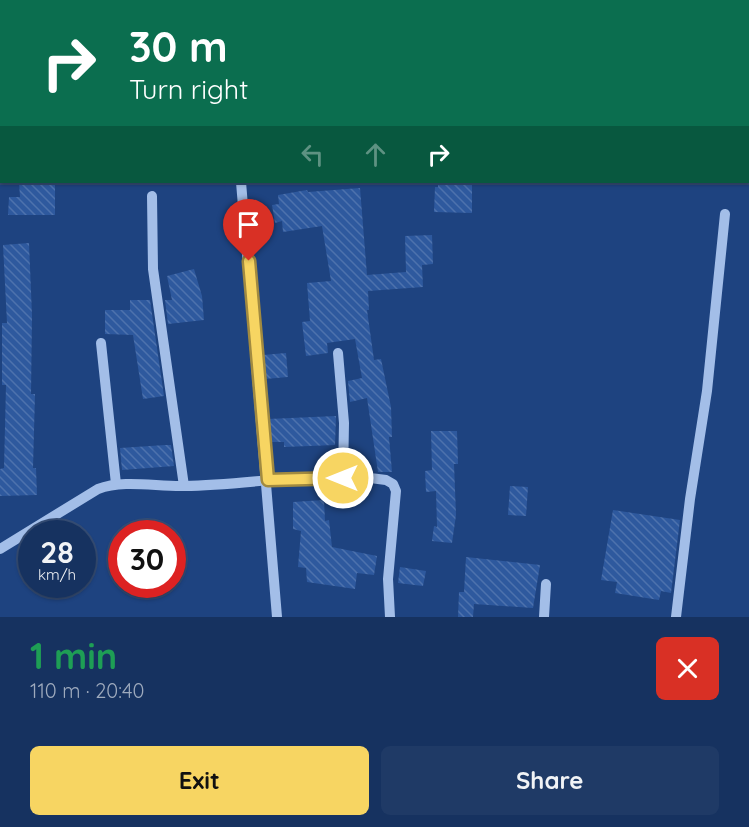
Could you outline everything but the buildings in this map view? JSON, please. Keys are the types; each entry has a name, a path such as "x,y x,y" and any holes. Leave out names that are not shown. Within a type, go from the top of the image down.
{"street":[{"path":"241,183 268,480 277,617"},
{"path":"152,196 153,269 184,486"},
{"path":"676,617 707,392 725,214"},
{"path":"101,343 116,484"},
{"path":"338,353 343,416 343,478"},
{"path":"0,549 98,489 116,484 184,486 268,480 343,478 386,480 393,484 396,491 388,579 390,617"},
{"path":"544,617 546,584"}],"route":[{"path":"249,261 268,480 343,478"}]}
